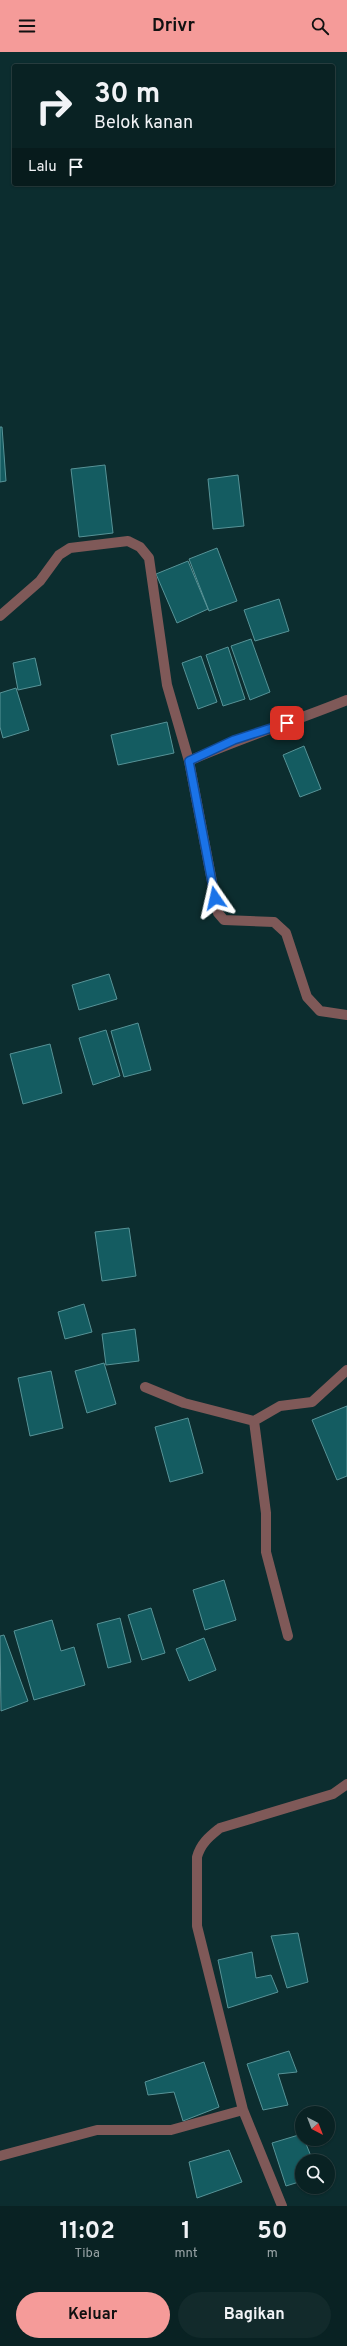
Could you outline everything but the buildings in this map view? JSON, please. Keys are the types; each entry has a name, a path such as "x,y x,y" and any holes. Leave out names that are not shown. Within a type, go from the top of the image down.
{"street":[{"path":"0,616 40,581 59,555 70,548 128,541 140,547 149,558 167,685 189,761 218,913 224,920 274,922 286,933 307,997 320,1011 347,1015"},
{"path":"189,761 234,740 264,732 347,700"},
{"path":"145,1387 184,1403 254,1422 280,1406 312,1402 347,1370"},
{"path":"254,1422 266,1513 266,1552 288,1636"},
{"path":"282,2206 243,2110 197,1926 197,1857 200,1846 207,1838 220,1828 333,1794 347,1784"},
{"path":"0,2156 97,2130 171,2130 243,2110"}],"route":[{"path":"215,898 189,761 234,740 264,732 287,723"}]}
